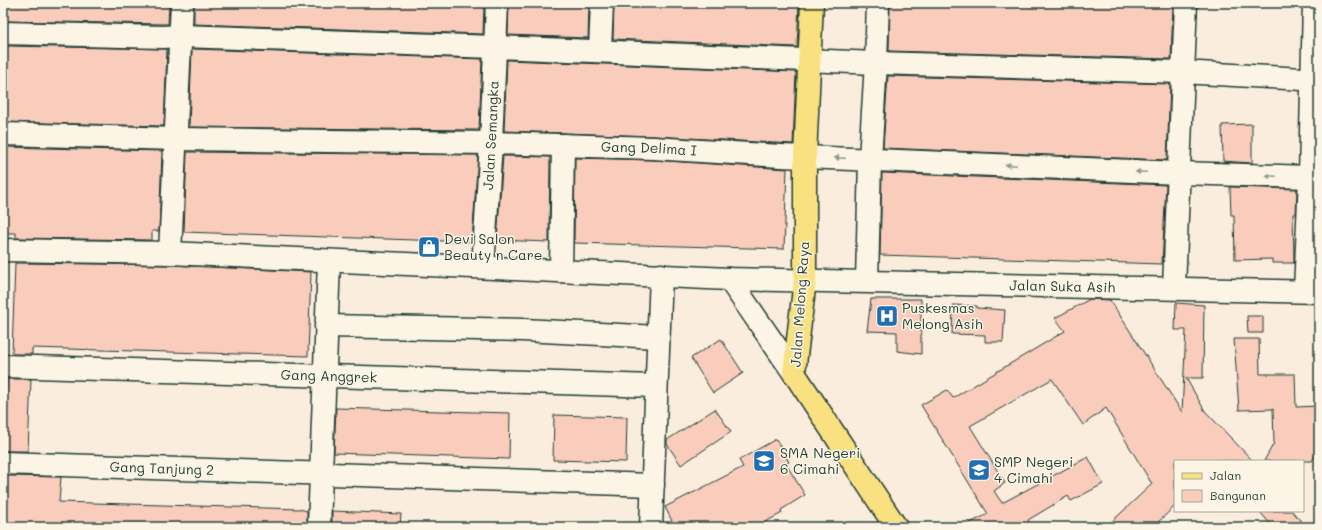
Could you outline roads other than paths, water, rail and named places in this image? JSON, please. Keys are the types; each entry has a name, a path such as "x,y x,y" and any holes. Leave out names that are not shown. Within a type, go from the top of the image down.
{"main road":[{"name":"Jalan Melong Raya","path":"812,3 805,157 805,280 794,372 896,527"}],"street":[{"path":"170,253 182,3"},
{"name":"Jalan Semangka","path":"484,267 497,3"},
{"path":"600,51 602,3"},
{"path":"867,281 870,159 878,3"},
{"path":"1174,287 1186,3"},
{"path":"1312,291 1310,177 1316,80 1314,3"},
{"path":"3,33 163,37 181,36 495,47 876,63 1182,72 1316,80"},
{"name":"Gang Delima I","path":"3,134 176,139 563,145 653,148 805,157 1310,177"},
{"path":"561,271 563,145"},
{"name":"Jalan Suka Asih","path":"3,250 170,253 329,262 729,278 1312,291"},
{"path":"318,527 329,262"},
{"path":"651,527 655,386 661,275"},
{"path":"729,278 794,372"},
{"path":"326,326 523,330 658,338"},
{"name":"Gang Anggrek","path":"3,366 655,386"},
{"name":"Gang Tanjung 2","path":"3,463 653,485"}],"place":[{"name":"Devi Salon Beauty n Care","path":"429,247"},
{"name":"Puskesmas Melong Asih","path":"887,316"},
{"name":"SMA Negeri 6 Cimahi","path":"764,461"},
{"name":"SMP Negeri 4 Cimahi","path":"979,470"}]}
